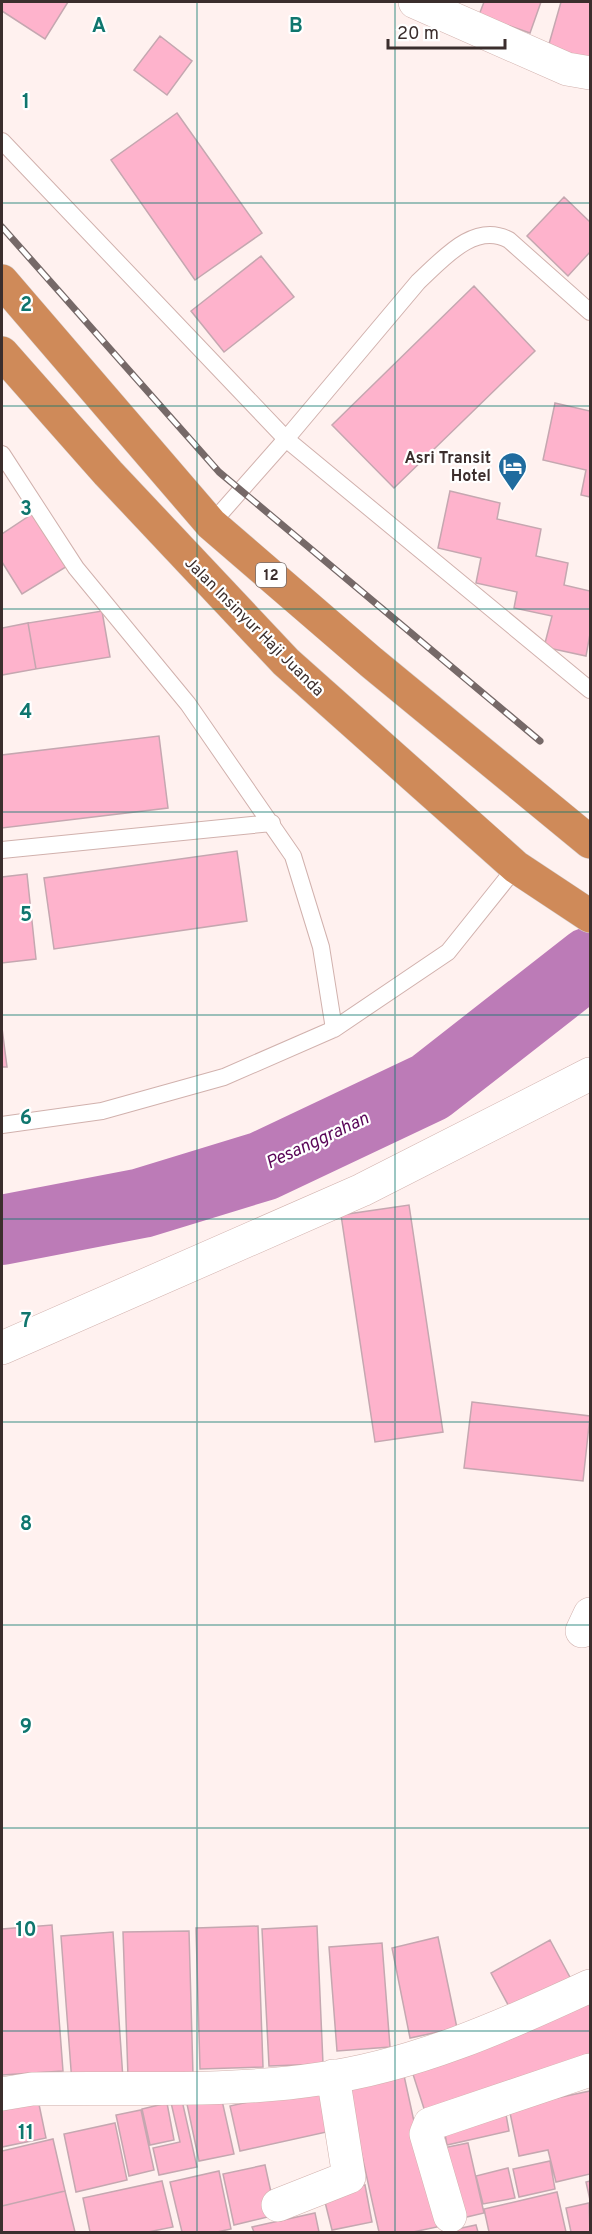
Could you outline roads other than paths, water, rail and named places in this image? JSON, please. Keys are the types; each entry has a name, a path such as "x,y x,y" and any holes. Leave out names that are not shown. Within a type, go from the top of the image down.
{"highway":[{"name":"12","path":"2,281 211,524 370,662 584,837"},
{"name":"Jalan Insinyur Haji Juanda","path":"2,353 108,473 286,662 527,873 591,916"}],"street":[{"path":"415,2 567,69 591,73"},
{"path":"2,1348 362,1190 591,1074"},
{"path":"2,2094 32,2089 277,2085 333,2076 405,2059 468,2039 591,1986"},
{"path":"450,2216 426,2134 430,2124 591,2070"},
{"path":"278,2205 349,2177 333,2076"}],"lane":[{"path":"2,141 286,439 591,690"},
{"path":"211,524 418,282 442,259 477,237 493,234 509,240 591,312"},
{"path":"2,454 76,568 188,704 293,856 321,947 334,1029"},
{"path":"2,850 272,823"},
{"path":"2,1125 102,1111 225,1077 334,1029 448,952 527,873"}],"waterway":[{"name":"Pesanggrahan","path":"2,1230 142,1203 263,1166 430,1087 590,962"}],"railway":[{"path":"2,227 219,472 540,741"}],"place":[{"name":"Asri Transit Hotel","path":"512,492"}]}
